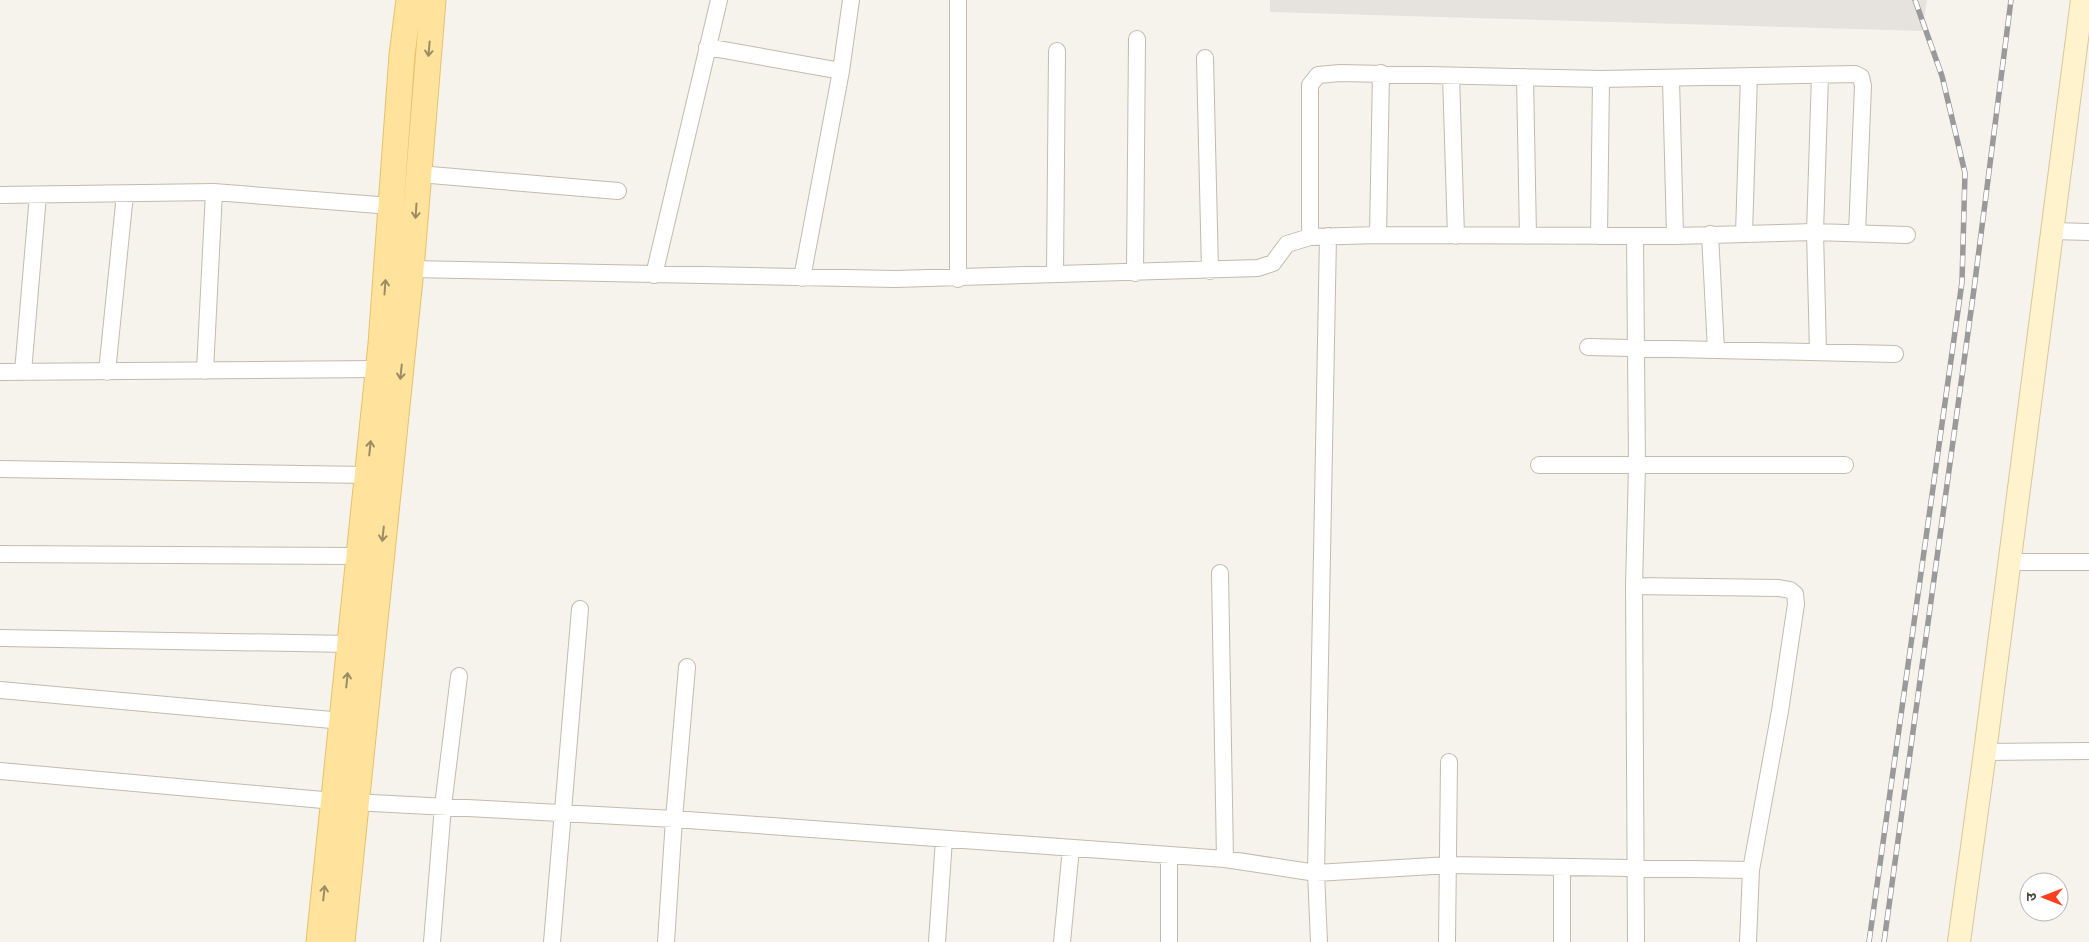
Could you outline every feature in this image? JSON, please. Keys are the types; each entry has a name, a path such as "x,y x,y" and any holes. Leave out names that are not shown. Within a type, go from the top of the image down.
{"main road":[{"path":"342,942 345,802 342,721 378,369 402,55 409,0"},
{"path":"320,942 345,802 411,269 433,0"}],"street":[{"path":"654,275 719,0"},
{"path":"802,278 841,71 851,0"},
{"path":"958,0 958,279"},
{"path":"1959,942 2082,0"},
{"path":"1135,273 1137,39"},
{"path":"707,47 841,71"},
{"path":"1055,274 1057,51"},
{"path":"1205,58 1210,271"},
{"path":"1310,237 1310,82 1318,75 1328,73 1600,79 1855,74 1861,77 1863,81 1857,233"},
{"path":"1378,235 1381,74"},
{"path":"1818,352 1815,232 1820,75"},
{"path":"1451,76 1456,236"},
{"path":"1744,233 1749,76"},
{"path":"1526,78 1528,236"},
{"path":"1599,236 1600,79"},
{"path":"1671,79 1675,236"},
{"path":"418,174 618,191"},
{"path":"0,195 214,192 391,206"},
{"path":"205,370 214,192"},
{"path":"107,372 125,194"},
{"path":"22,372 38,195"},
{"path":"2052,231 2089,232"},
{"path":"411,269 802,278 958,279 1055,274 1210,271 1265,266 1273,262 1288,244 1310,237 1328,236 1675,236 1815,232 1907,235"},
{"path":"1710,234 1716,350"},
{"path":"1319,942 1316,873 1328,236"},
{"path":"1635,236 1638,466 1634,586 1636,942"},
{"path":"1588,347 1895,354"},
{"path":"0,372 378,369"},
{"path":"1539,465 1846,465"},
{"path":"0,469 368,475"},
{"path":"0,554 360,556"},
{"path":"2009,562 2089,562"},
{"path":"1220,573 1225,859"},
{"path":"1634,586 1778,588 1790,590 1795,594 1796,604 1780,711 1751,870 1748,942"},
{"path":"552,942 580,609"},
{"path":"0,638 350,644"},
{"path":"666,942 687,667"},
{"path":"432,942 443,806 458,676"},
{"path":"0,690 342,721"},
{"path":"1985,752 2089,751"},
{"path":"1447,942 1449,762"},
{"path":"0,771 345,802 674,819 1225,859 1316,873 1448,865 1751,870"},
{"path":"937,942 944,840"},
{"path":"1062,942 1071,848"},
{"path":"1169,855 1169,942"},
{"path":"1562,867 1562,942"}],"shaded area":[{"path":"1270,0 1927,0 1922,31 1270,12"}],"railway":[{"path":"1869,942 1962,282 1965,173 1942,76 1915,0"},
{"path":"1884,942 1974,289 2011,0"}]}
